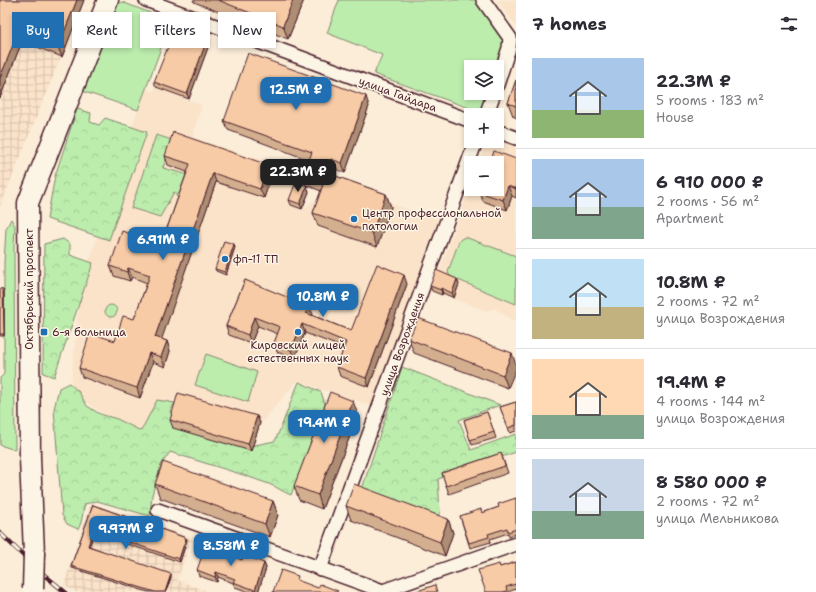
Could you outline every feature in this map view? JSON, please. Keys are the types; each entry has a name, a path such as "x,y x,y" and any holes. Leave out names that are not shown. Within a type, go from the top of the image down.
{"main road":[{"name":"Октябрьский проспект","path":"33,591 34,553 30,458 28,203 108,0"}],"street":[{"name":"улица Гайдара","path":"146,0 464,118"},
{"path":"483,0 508,34 510,42 504,62"},
{"path":"504,134 516,138"},
{"name":"улица Возрождения","path":"320,569 473,148"},
{"path":"158,510 383,591 516,544"}],"shaded area":[{"path":"0,0 84,0 79,12 72,12 72,30 0,207"},
{"path":"497,0 516,0 516,26"},
{"path":"156,87 202,105 192,137 291,170 289,178 298,187 291,205 302,209 325,193 329,183 440,220 372,406 297,381 261,423 173,399 151,441 109,423 105,415 76,396 71,381 81,288 132,126 146,89 153,92"},
{"path":"504,138 516,142 516,323 494,308 487,311 432,291 467,196 504,196 504,156 482,156 484,148 504,148"},
{"path":"91,503 192,538 177,580 209,592 76,592 64,585"}],"green space":[{"path":"339,0 483,0 508,34 499,60 464,60 464,100 491,100 488,108 469,108 374,74 382,55 327,33"},
{"path":"122,2 148,12 140,12 140,48 161,48 138,110 82,91 98,48 132,48 132,12 111,12 113,7"},
{"path":"77,109 91,113 90,122 99,125 105,118 147,132 109,240 47,219 55,176"},
{"path":"156,135 172,140 163,168 185,174 186,180 181,195 177,197 174,192 160,217 131,208"},
{"path":"11,219 15,226 15,450 0,445 0,378 4,374 4,263 6,229"},
{"path":"465,237 516,256 516,304 451,277 448,273 449,269 459,241"},
{"path":"63,239 70,244 70,255 93,263 54,377 43,373 44,244"},
{"path":"109,305 113,305 117,311 113,317 109,317 105,313 105,309"},
{"path":"206,354 257,372 248,402 195,385"},
{"path":"402,367 500,405 459,420 471,450 516,434 516,452 438,479 440,513 434,519 361,492"},
{"path":"299,382 321,392 325,404 291,495 272,485 170,452 161,465 152,495 150,516 97,501 85,504 81,523 78,529 67,524 62,515 54,409 59,388 69,383 79,392 87,406 100,414 117,419 141,431 157,400 175,403 170,411 174,423 245,447 275,441"}],"building":[{"path":"0,0 77,0 64,32 64,12 12,12 12,47 0,78"},
{"path":"218,0 293,0 283,26 276,23 276,12 248,12"},
{"path":"167,48 204,48 187,94 154,82"},
{"path":"248,53 366,96 342,163 331,159 322,183 303,176 312,152 224,121"},
{"path":"516,80 516,106 508,103"},
{"path":"173,132 268,165 260,189 213,173 155,337 167,341 161,357 149,353 137,388 79,368 90,333 115,341 123,316 134,319 150,275 128,268 127,272 110,266 122,231 139,237 137,240 160,248 190,164 165,156"},
{"path":"494,151 516,159 516,189 508,186 503,200 491,196 504,196 504,156 492,156"},
{"path":"327,173 386,194 372,233 313,213"},
{"path":"296,182 307,186 300,204 289,200"},
{"name":"фп-11 ТП","path":"224,241 234,244 225,272 215,269"},
{"path":"377,264 404,275 366,378 337,367 346,342 302,324 291,350 274,343 280,327 254,317 248,335 226,326 245,280 309,306 306,313 351,331"},
{"path":"436,270 457,279 452,293 441,288 441,290 430,286"},
{"path":"0,289 3,289 4,334 0,334"},
{"path":"418,318 512,353 503,375 409,339"},
{"path":"330,392 353,401 318,495 294,486"},
{"path":"178,393 257,416 248,444 170,420"},
{"path":"516,402 516,425 508,428 500,407"},
{"path":"487,412 494,432 470,440 464,420"},
{"path":"501,453 505,466 446,486 442,473"},
{"path":"163,462 273,501 265,524 155,484"},
{"path":"354,484 448,519 440,542 346,506"},
{"path":"516,498 516,529 508,532 507,528 488,534 489,537 469,543 460,516 481,509 482,513 499,507 498,504"},
{"path":"93,505 186,538 179,559 93,530 88,546 171,574 165,592 155,592 71,566"},
{"path":"206,544 226,551 225,553 242,560 244,555 264,563 255,590 233,582 235,579 216,572 215,577 197,570"},
{"path":"516,562 516,584 506,587 507,591 486,592 478,570 499,564 500,567"},
{"path":"281,570 298,576 297,580 318,588 320,584 338,591 273,592"},
{"path":"435,585 437,592 414,592"}],"railway":[{"path":"0,533 37,569 65,592"}],"place":[{"name":"Центр профессиональной патологии","path":"354,219"},
{"name":"фп-11 ТП","path":"225,259"},
{"name":"6-я больница","path":"44,332"},
{"name":"Кировский лицей естественных наук","path":"298,332"}]}
